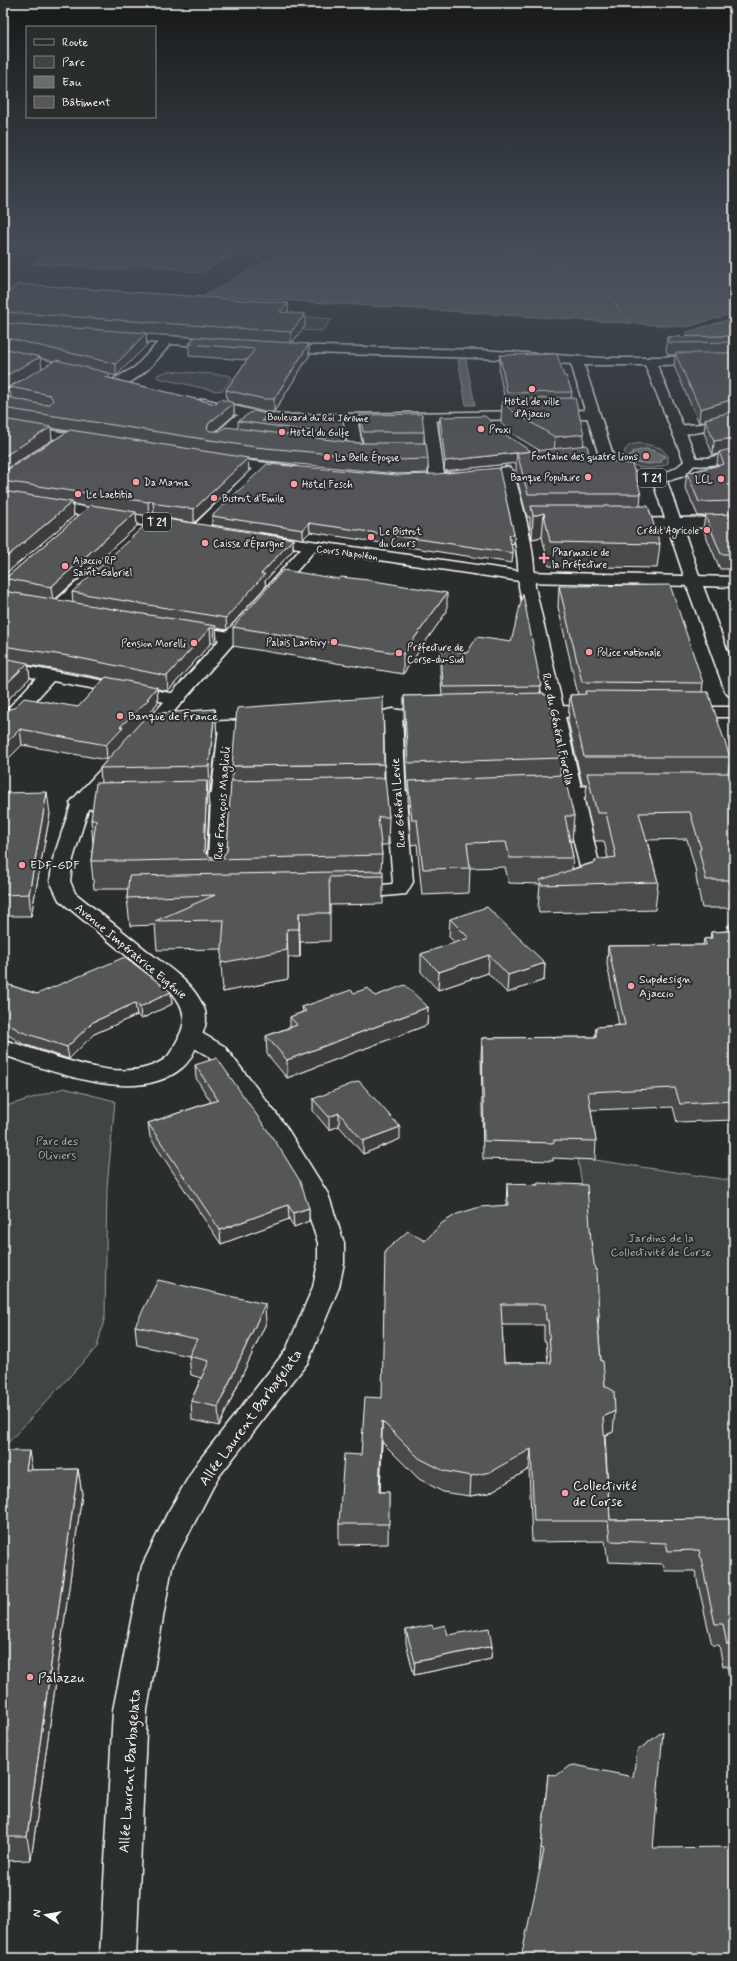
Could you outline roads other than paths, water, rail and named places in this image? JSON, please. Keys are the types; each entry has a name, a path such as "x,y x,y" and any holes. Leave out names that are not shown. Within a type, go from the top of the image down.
{"street":[{"path":"121,337 230,345"},
{"path":"119,382 133,376 143,368 167,340"},
{"path":"270,348 481,354 578,361 734,360"},
{"path":"3,354 57,366 92,376"},
{"name":"T 21","path":"578,361 578,370 592,414 601,460 616,470 636,476 659,478 674,475 685,469 690,461"},
{"path":"650,361 690,461 706,462 732,458"},
{"path":"3,397 57,366"},
{"path":"106,379 134,386"},
{"name":"Boulevard du Roi Jérôme","path":"188,399 252,414 284,419 429,417 494,422 592,414"},
{"path":"3,403 17,406"},
{"path":"719,421 734,407"},
{"path":"252,414 239,420 200,458 302,471"},
{"path":"429,417 427,451 431,479 475,474"},
{"path":"678,429 703,428 719,421 734,417"},
{"path":"350,418 356,451"},
{"path":"3,426 106,443"},
{"path":"223,434 239,436"},
{"path":"50,449 68,437"},
{"path":"340,449 371,451"},
{"path":"198,529 263,467"},
{"name":"Rue du Général Fiorella","path":"490,473 513,470 527,567 526,577 572,792 593,880"},
{"name":"T 21","path":"659,478 693,581"},
{"name":"T 21","path":"3,499 213,531"},
{"path":"75,524 89,512"},
{"path":"140,534 153,521"},
{"path":"611,524 734,522"},
{"path":"520,524 535,524"},
{"name":"Cours Napoléon","path":"250,537 310,547 526,577 734,582"},
{"path":"80,803 176,699 310,547"},
{"path":"57,608 107,563"},
{"path":"693,581 734,691"},
{"path":"167,627 230,637"},
{"path":"3,667 176,699"},
{"path":"3,720 10,718 48,676"},
{"path":"501,712 617,712"},
{"path":"672,712 734,712"},
{"path":"338,719 393,714 447,713"},
{"name":"Rue Général Levie","path":"334,894 399,890 403,882 396,798 393,714"},
{"path":"149,729 228,727 283,723"},
{"name":"Rue François Maglioli","path":"215,892 221,800 228,727"},
{"path":"524,794 634,792"},
{"path":"341,798 460,796"},
{"path":"80,803 277,799"},
{"name":"Avenue Impératrice Eugénie","path":"3,1047 99,1076 126,1080 156,1075 175,1062 190,1036 196,1016 192,1001 66,896 60,881 63,859 80,803"},
{"name":"Allée Laurent Barbagelata","path":"118,1958 130,1710 157,1566 178,1523 207,1471 298,1355 326,1287 331,1264 331,1242 315,1194 276,1131 216,1051 190,1036"}],"water":[{"path":"686,337 734,337 734,341 685,342"},
{"path":"458,360 466,360 475,405 466,405"},
{"name":"Fontaine des quatre lions","path":"645,449 658,452 666,457 661,459 662,462 651,464 635,462 634,459 627,457 633,454 632,452"}],"place":[{"name":"Hôtel de ville d’Ajaccio","path":"532,389"},
{"name":"Proxi","path":"481,429"},
{"name":"Hôtel du Golfe","path":"282,432"},
{"name":"Fontaine des quatre lions","path":"646,456"},
{"name":"La Belle Époque","path":"327,457"},
{"name":"Banque Populaire","path":"588,477"},
{"name":"LCL","path":"721,479"},
{"name":"Da Mama","path":"136,482"},
{"name":"Hôtel Fesch","path":"294,484"},
{"name":"Le Laetitia","path":"78,494"},
{"name":"Bistrot d'Emile","path":"214,498"},
{"name":"Crédit Agricole","path":"707,530"},
{"name":"Le Bistrot du Cours","path":"371,537"},
{"name":"Caisse d'Épargne","path":"205,543"},
{"name":"Pharmacie de la Préfecture","path":"544,558"},
{"name":"Ajaccio RP Saint-Gabriel","path":"65,566"},
{"name":"Palais Lantivy","path":"334,642"},
{"name":"Pension Morelli","path":"194,643"},
{"name":"Police nationale","path":"589,652"},
{"name":"Préfecture de Corse-du-Sud","path":"399,653"},
{"name":"Banque de France","path":"120,716"},
{"name":"EDF-GDF","path":"22,865"},
{"name":"Supdesign Ajaccio","path":"631,986"},
{"name":"Collectivité de Corse","path":"565,1493"},
{"name":"Palazzu","path":"30,1677"}],"park label":[{"name":"Parc des Oliviers","path":"57,1148"},
{"name":"Jardins de la Collectivité de Corse","path":"661,1245"}]}
